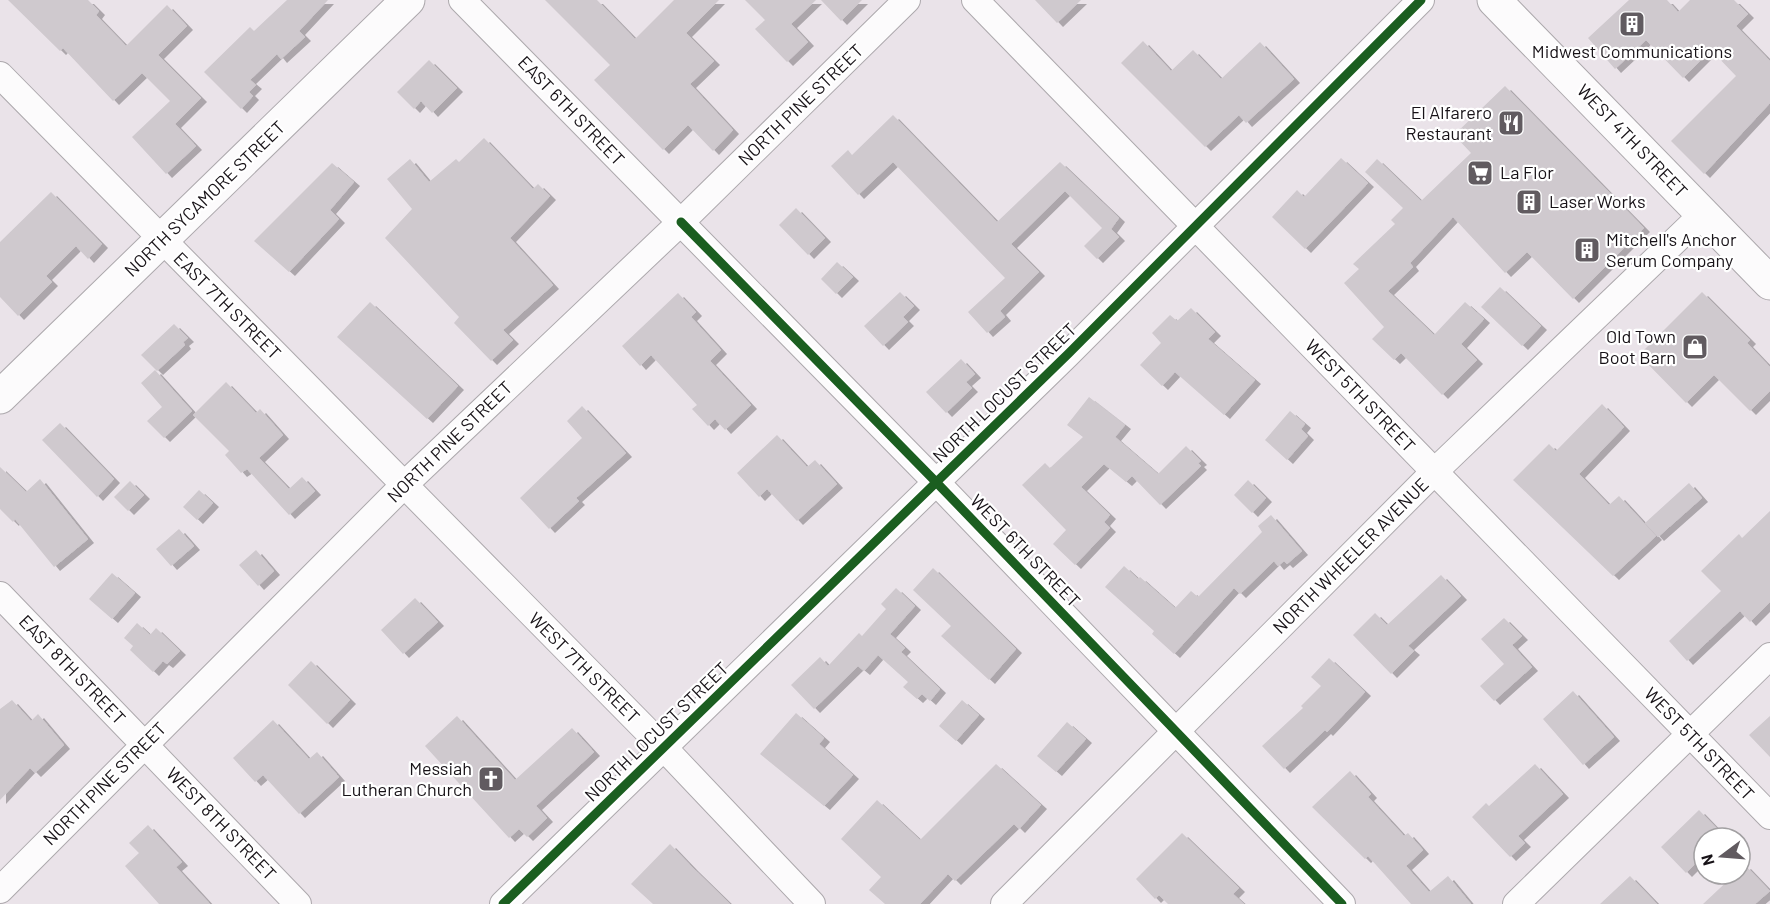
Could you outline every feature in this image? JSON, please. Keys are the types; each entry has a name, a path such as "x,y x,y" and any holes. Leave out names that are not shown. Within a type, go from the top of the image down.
{"main road":[{"name":"NORTH SYCAMORE STREET","path":"0,397 163,242 408,0"},
{"name":"WEST 4TH STREET","path":"1494,0 1770,283"}],"street":[{"name":"EAST 6TH STREET","path":"462,0 681,222"},
{"name":"NORTH PINE STREET","path":"0,890 404,485 681,222 907,0"},
{"name":"WEST 5TH STREET","path":"975,0 1770,816"},
{"name":"NORTH LOCUST STREET","path":"503,904 665,749 1196,227 1421,0"},
{"name":"EAST 7TH STREET","path":"0,75 404,485"},
{"name":"NORTH WHEELER AVENUE","path":"1004,904 1434,472 1704,214"},
{"name":"WEST 6TH STREET","path":"681,222 936,482 1342,904"},
{"name":"WEST 7TH STREET","path":"404,485 665,749 812,904"},
{"name":"EAST 8TH STREET","path":"0,595 144,745"},
{"path":"1516,904 1770,656"},
{"name":"WEST 8TH STREET","path":"144,745 298,904"}],"building":[{"path":"8,0 88,0 99,11 96,15 126,46 167,5 187,26 158,55 201,98 175,124 196,146 166,174 132,137 170,101 142,73 113,101 63,48 60,51"},
{"path":"287,0 328,0 299,31 305,37 281,59 277,54 250,80 256,85 249,92 253,96 241,109 204,72 250,27 254,31"},
{"path":"545,0 597,0 635,39 674,0 719,0 686,33 714,61 690,84 733,130 713,151 688,125 663,150 594,80 610,65"},
{"path":"745,0 816,0 791,24 808,42 787,62 755,29 765,20"},
{"path":"821,0 862,0 841,21"},
{"path":"1035,0 1081,0 1057,23"},
{"path":"1629,0 1667,0 1678,12 1690,0 1734,0 1748,14 1736,26 1770,61 1770,103 1704,174 1671,141 1736,76 1711,50 1683,78 1646,40 1615,69 1588,38"},
{"path":"1143,41 1171,71 1193,50 1221,79 1260,42 1294,79 1246,123 1239,115 1205,147 1121,63"},
{"path":"429,60 457,88 432,113 421,101 414,109 397,92"},
{"path":"1505,86 1644,228 1573,299 1527,252 1505,273 1453,217 1410,263 1413,267 1388,291 1434,335 1465,302 1484,319 1461,344 1477,360 1442,395 1401,353 1394,360 1372,339 1384,327 1344,283 1359,269 1353,264 1395,224 1391,220 1403,208 1365,172 1377,159 1421,201 1471,153 1454,135"},
{"path":"893,115 997,222 1060,162 1119,218 1111,229 1119,237 1097,259 1084,246 1102,228 1065,191 1011,244 1039,272 1000,311 1005,317 987,333 968,312 1005,278 893,162 858,195 831,166 848,150 852,155"},
{"path":"484,138 533,189 538,184 550,196 510,238 553,285 503,330 513,340 491,361 454,323 459,317 385,238 412,209 387,179 410,159 429,182 456,159 459,162"},
{"path":"1341,158 1368,183 1305,249 1272,217 1297,190 1304,197"},
{"path":"332,163 354,182 330,210 339,219 289,272 254,241"},
{"path":"51,192 102,244 88,259 76,246 46,276 52,282 18,316 0,297 0,242"},
{"path":"796,208 825,238 808,255 779,225"},
{"path":"837,262 853,277 836,294 821,279"},
{"path":"1500,287 1541,326 1522,346 1481,307"},
{"path":"900,292 914,306 903,317 908,322 883,346 864,326"},
{"name":"Old Town Boot Barn","path":"1702,292 1750,340 1747,343 1770,367 1770,391 1750,411 1714,375 1686,403 1639,355"},
{"path":"678,293 696,312 691,317 721,350 710,361 751,405 725,430 715,419 708,426 692,409 697,405 651,355 640,366 622,346"},
{"path":"370,302 458,386 427,419 337,337"},
{"path":"1191,308 1215,332 1208,339 1255,380 1224,415 1175,372 1162,386 1140,365 1161,343 1152,333 1170,315 1177,321"},
{"path":"174,324 188,338 183,342 185,345 157,371 141,355"},
{"path":"961,359 975,374 966,382 972,388 946,413 926,392"},
{"path":"155,370 192,411 164,438 147,421 162,407 141,383"},
{"path":"226,382 256,413 260,409 283,435 259,458 289,489 302,477 315,491 289,515 247,469 241,473 225,455 229,451 193,415"},
{"path":"1089,397 1125,425 1115,437 1158,474 1186,446 1201,461 1198,463 1201,466 1160,505 1132,476 1126,482 1104,464 1081,487 1110,515 1104,522 1110,528 1075,565 1053,544 1066,530 1022,485 1045,463 1050,468 1083,437 1067,425"},
{"path":"1602,404 1624,427 1579,474 1609,505 1619,496 1656,536 1613,576 1513,480 1549,444 1556,451"},
{"path":"582,406 626,453 576,498 579,501 549,529 520,498 582,438 567,421"},
{"path":"1290,411 1305,424 1301,429 1308,436 1287,460 1265,440"},
{"path":"60,423 114,479 97,497 42,440"},
{"path":"777,435 807,467 815,460 837,484 797,521 767,489 759,497 737,473"},
{"path":"0,467 26,492 40,479 88,539 54,567 15,519 13,522 0,509"},
{"path":"1248,480 1266,498 1252,513 1234,495"},
{"path":"130,481 144,495 128,511 114,497"},
{"path":"1689,483 1702,498 1658,537 1645,523"},
{"path":"199,490 213,503 197,520 183,507"},
{"path":"1770,511 1770,602 1750,622 1740,611 1687,661 1669,641 1721,591 1701,571 1739,534 1742,538"},
{"path":"1271,515 1302,551 1287,564 1284,561 1278,566 1274,561 1240,594 1234,588 1174,654 1152,634 1154,631 1105,587 1124,566 1175,608 1191,591 1198,597 1262,532 1258,526"},
{"path":"179,529 194,546 171,566 156,549"},
{"path":"256,550 274,571 258,586 239,565"},
{"path":"933,568 1016,649 989,680 941,636 951,626 913,590"},
{"path":"112,573 135,593 112,619 89,599"},
{"path":"1441,575 1461,596 1408,646 1414,651 1391,674 1353,635 1375,613 1387,625"},
{"path":"896,588 915,606 890,634 905,648 901,652 940,689 930,701 922,694 917,699 903,687 908,682 878,655 864,671 858,666 814,709 791,685 820,657 828,666 859,633 862,636 886,609 881,604"},
{"path":"415,598 438,622 403,654 381,630"},
{"path":"1504,618 1522,636 1512,645 1532,667 1494,701 1480,686 1504,664 1481,639"},
{"path":"137,623 150,635 156,628 180,651 167,664 163,661 153,672 130,650 133,646 124,638"},
{"path":"1329,658 1365,692 1327,732 1325,730 1284,769 1262,746 1303,708 1301,706 1321,686 1311,677"},
{"path":"311,661 350,700 327,724 288,685"},
{"path":"1573,691 1614,737 1583,765 1543,719"},
{"path":"12,700 31,721 38,714 64,745 35,773 30,768 0,800 0,709"},
{"path":"962,700 979,715 956,741 939,726"},
{"path":"796,713 824,738 819,744 853,775 824,806 760,754"},
{"path":"457,716 515,780 572,728 594,752 536,806 547,818 527,837 519,829 509,838 425,746"},
{"path":"1770,716 1770,757 1749,735"},
{"path":"273,720 309,759 317,752 339,777 299,814 263,775 255,782 233,758"},
{"path":"1067,722 1086,739 1056,772 1037,756"},
{"path":"996,764 1041,805 1019,829 1014,824 955,881 948,874 920,904 885,904 869,890 881,877 841,839 877,800 920,840"},
{"path":"1535,764 1563,794 1518,836 1525,843 1510,857 1472,817 1486,803 1489,806"},
{"path":"1350,771 1371,794 1368,797 1404,836 1408,833 1423,850 1406,866 1429,892 1448,876 1471,904 1411,904 1368,856 1365,859 1312,807"},
{"path":"1699,810 1714,826 1692,826 1692,867 1686,873 1661,847"},
{"path":"148,825 182,862 176,867 210,904 159,904 125,866 139,853 129,843"},
{"path":"1182,833 1239,888 1233,894 1244,904 1168,904 1159,895 1155,899 1136,879"},
{"path":"670,844 730,904 653,904 631,884"},
{"path":"1752,872 1770,891 1755,904 1703,904 1722,886 1752,886"},
{"path":"1630,876 1657,904 1600,904"}],"cycle path":[{"path":"503,904 1068,354 1421,0"},
{"path":"681,222 936,482 1342,904"}],"place":[{"name":"Midwest Communications","path":"1632,24"},
{"name":"El Alfarero Restaurant","path":"1511,123"},
{"name":"La Flor","path":"1480,173"},
{"name":"Laser Works","path":"1529,202"},
{"name":"Mitchell's Anchor Serum Company","path":"1587,250"},
{"name":"Old Town Boot Barn","path":"1695,347"},
{"name":"Messiah Lutheran Church","path":"491,779"}]}
